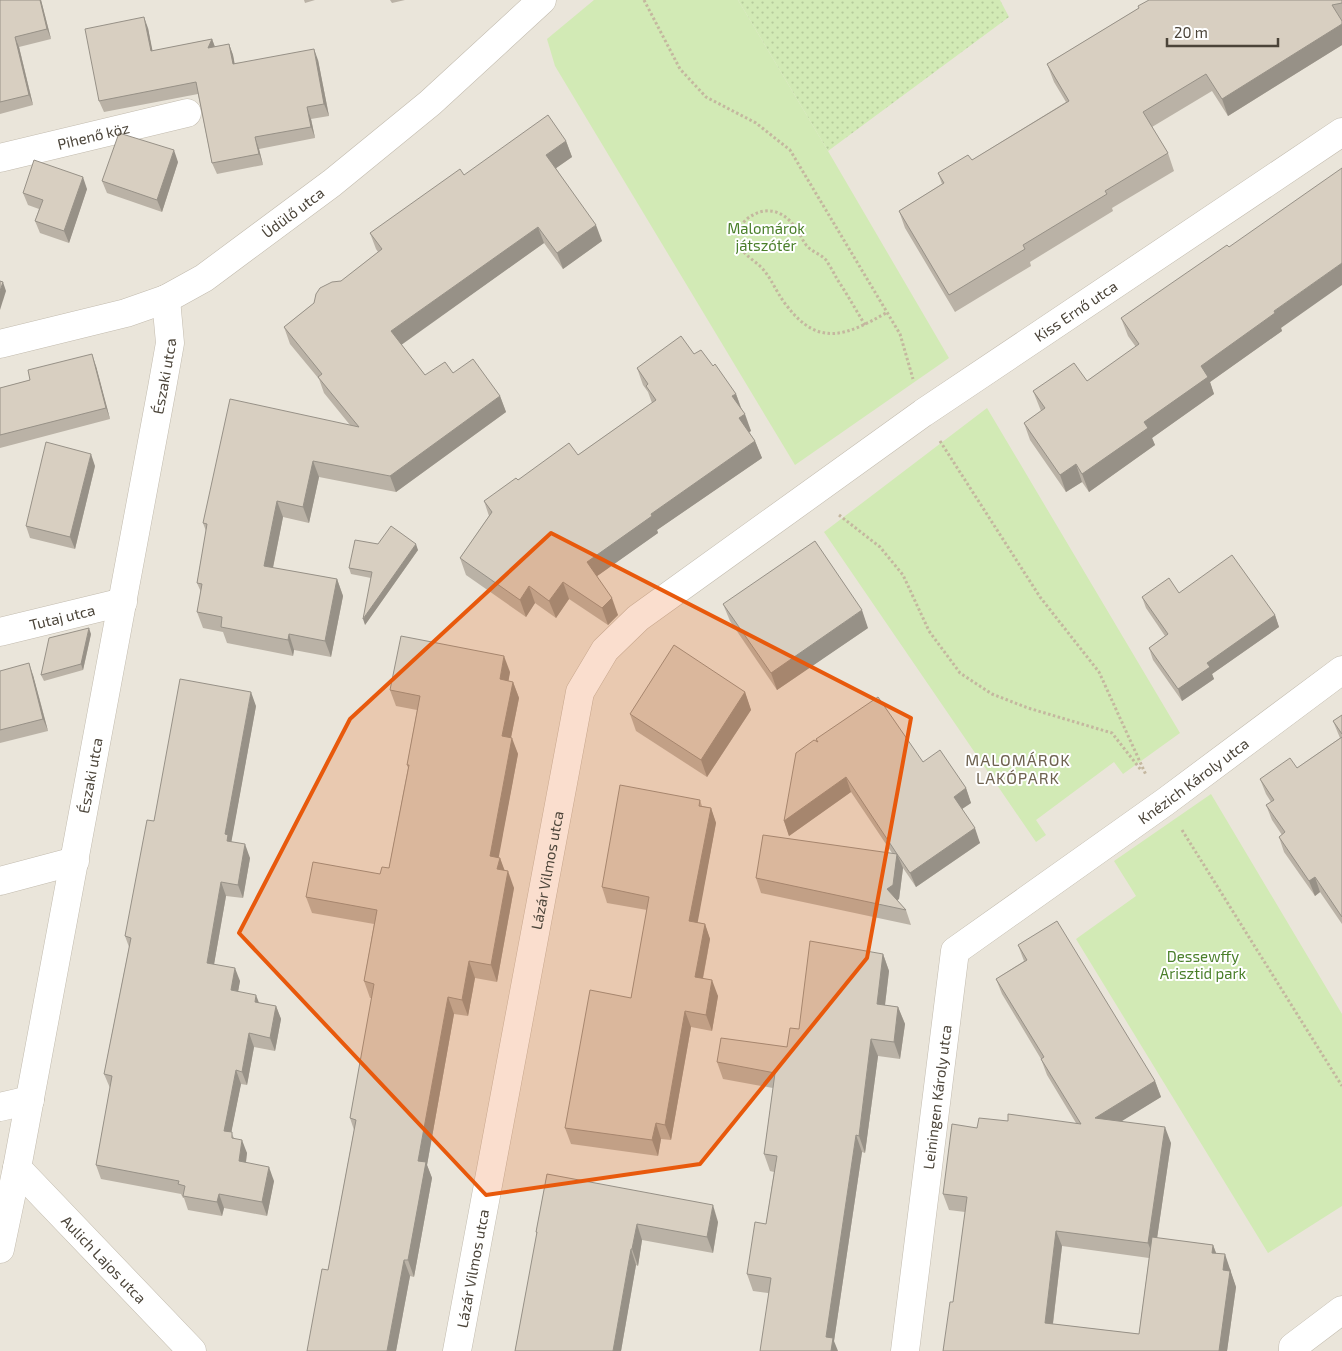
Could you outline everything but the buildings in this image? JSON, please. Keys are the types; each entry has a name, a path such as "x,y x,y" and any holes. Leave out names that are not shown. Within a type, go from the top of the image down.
{"street":[{"name":"Üdülő utca","path":"0,344 126,313 166,299 204,278 332,183 430,103 542,0"},
{"name":"Pihenő köz","path":"0,158 188,113"},
{"name":"Kiss Ernő utca","path":"811,493 923,413 1342,132"},
{"name":"Északi utca","path":"0,1249 75,861 170,343 166,299"},
{"name":"Lázár Vilmos utca","path":"457,1351 580,692 605,650 638,618 811,493"},
{"name":"Tutaj utca","path":"0,632 123,602"},
{"name":"Knézich Károly utca","path":"1043,888 1165,802 1342,670"},
{"path":"0,881 75,861"},
{"name":"Leiningen Károly utca","path":"906,1351 954,951 1043,888"},
{"path":"0,1107 30,1100"},
{"name":"Aulich Lajos utca","path":"17,1168 192,1351"},
{"path":"1293,1351 1293,1347 1342,1310"}],"path":[{"path":"865,325 825,258 806,246 796,228 783,214 767,210 748,217 738,236 740,246 748,258 762,268 786,306 802,323 820,333 844,332 865,325 886,313"},
{"path":"811,493 880,547 903,575 929,631 960,673 992,694 1019,705 1112,734 1145,774"},
{"path":"1165,802 1342,1086"}],"highlighted area":[{"path":"551,533 911,718 867,958 700,1164 486,1195 239,933 350,719"}],"shaded area":[{"path":"0,0 1342,0 1342,1351 0,1351"}],"green space":[{"name":"Malomárok játszótér","path":"594,0 738,0 949,358 795,465 555,66 547,39"},
{"path":"738,0 1000,0 1009,17 828,151"},
{"path":"987,408 1180,733 1123,774 1114,762 1036,820 1046,835 1036,842 824,532"},
{"name":"Dessewffy Arisztid park","path":"1211,794 1342,1014 1342,1206 1268,1253 1076,939 1136,896 1114,861"}],"district":[{"name":"MALOMÁROK LAKÓPARK","path":"1018,768"}]}
